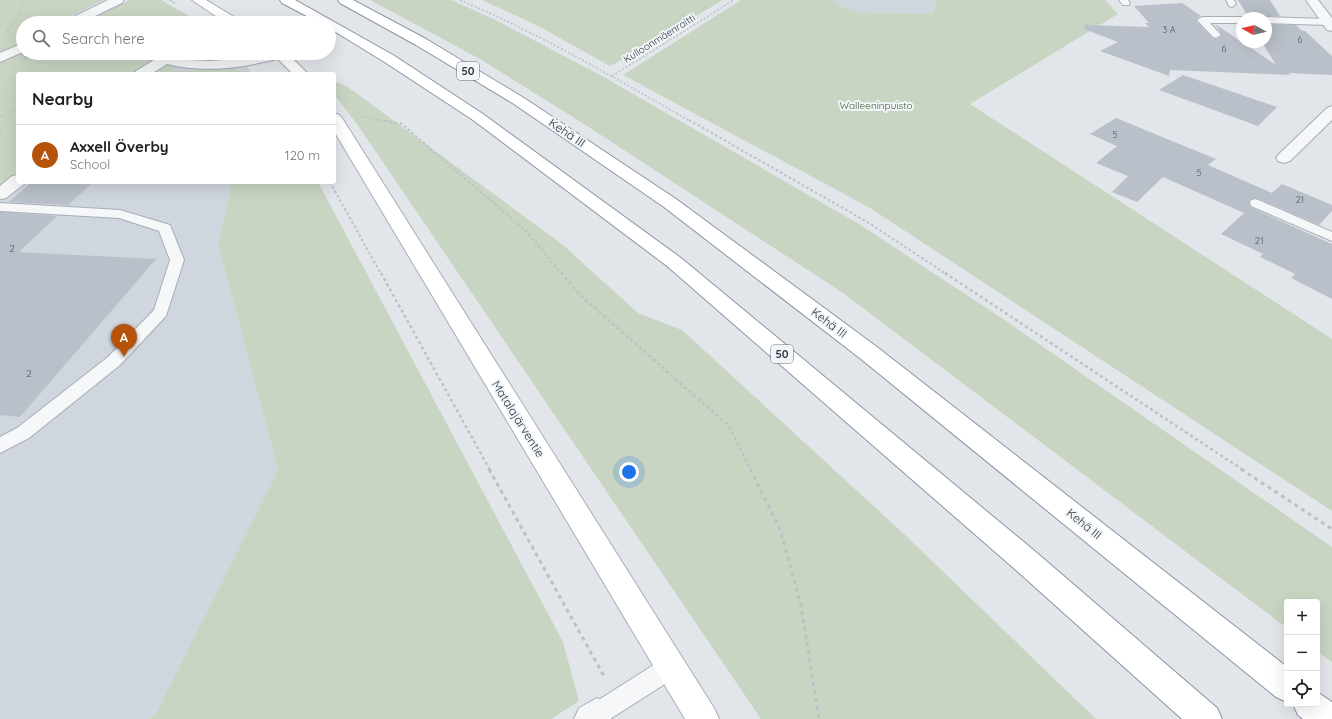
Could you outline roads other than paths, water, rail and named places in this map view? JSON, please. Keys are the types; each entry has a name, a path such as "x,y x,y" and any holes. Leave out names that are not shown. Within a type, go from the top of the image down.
{"main road":[{"path":"198,0 224,16"},
{"name":"50","path":"286,0 316,16"},
{"name":"Kehä III","path":"344,0 421,42 519,101 670,203 869,353 1284,684"},
{"name":"50","path":"336,27 388,58 478,117 674,262 1027,562 1206,719"},
{"path":"286,60 299,72"},
{"name":"Matalajärventie","path":"336,121 703,719"},
{"path":"1250,657 1284,678"},
{"path":"1320,700 1332,708"},
{"path":"1313,707 1328,719"}],"street":[{"path":"86,16 118,0"},
{"path":"1312,0 1330,25"},
{"path":"0,58 16,52"},
{"path":"144,72 164,60 190,64 226,64 245,60"},
{"path":"1284,158 1332,111"},
{"path":"0,194 16,182"}],"lane":[{"path":"1216,35 1202,20 1236,20"},
{"path":"1272,20 1330,25"},
{"path":"1256,203 1332,237"},
{"path":"0,207 120,214 166,228 177,260 162,312 114,361 22,433 0,446"},
{"path":"602,711 671,667"}],"place":[{"name":"Axxell Överby","path":"124,357"}],"park label":[{"name":"Walleeninpuisto","path":"876,105"}]}
